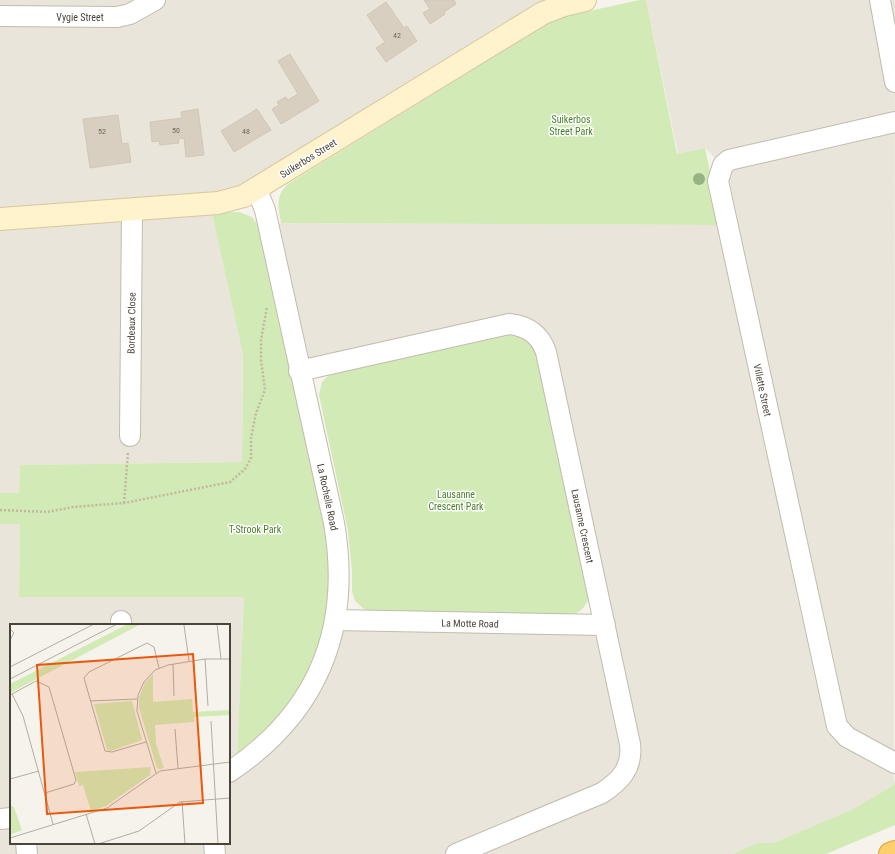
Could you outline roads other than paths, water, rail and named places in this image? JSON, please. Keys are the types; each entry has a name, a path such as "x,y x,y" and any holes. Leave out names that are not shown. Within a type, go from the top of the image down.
{"highway":[{"path":"890,854 895,852"}],"street":[{"name":"Vygie Street","path":"0,16 117,8 130,14 155,0"},
{"name":"Suikerbos Street","path":"0,219 218,203 244,196 257,190 543,13 564,5 585,0"},
{"path":"880,0 895,82"},
{"name":"Villette Street","path":"893,762 847,737 837,726 718,181 723,165 729,160 895,122"},
{"name":"La Rochelle Road","path":"230,771 259,750 287,723 300,706 323,662 335,620 339,586 336,537 265,210 257,190"},
{"name":"Bordeaux Close","path":"130,436 132,209"},
{"name":"Lausanne Crescent","path":"300,370 500,325 518,325 533,332 543,345 546,352 630,744 630,762 625,772 615,784 602,793 456,854"},
{"name":"La Motte Road","path":"335,620 605,625"},
{"path":"0,819 10,818"},
{"path":"26,844 27,854"},
{"path":"214,844 215,854"}],"park label":[{"name":"Suikerbos Street Park","path":"571,124"},
{"name":"Lausanne Crescent Park","path":"456,500"},
{"name":"T-Strook Park","path":"255,529"}]}
